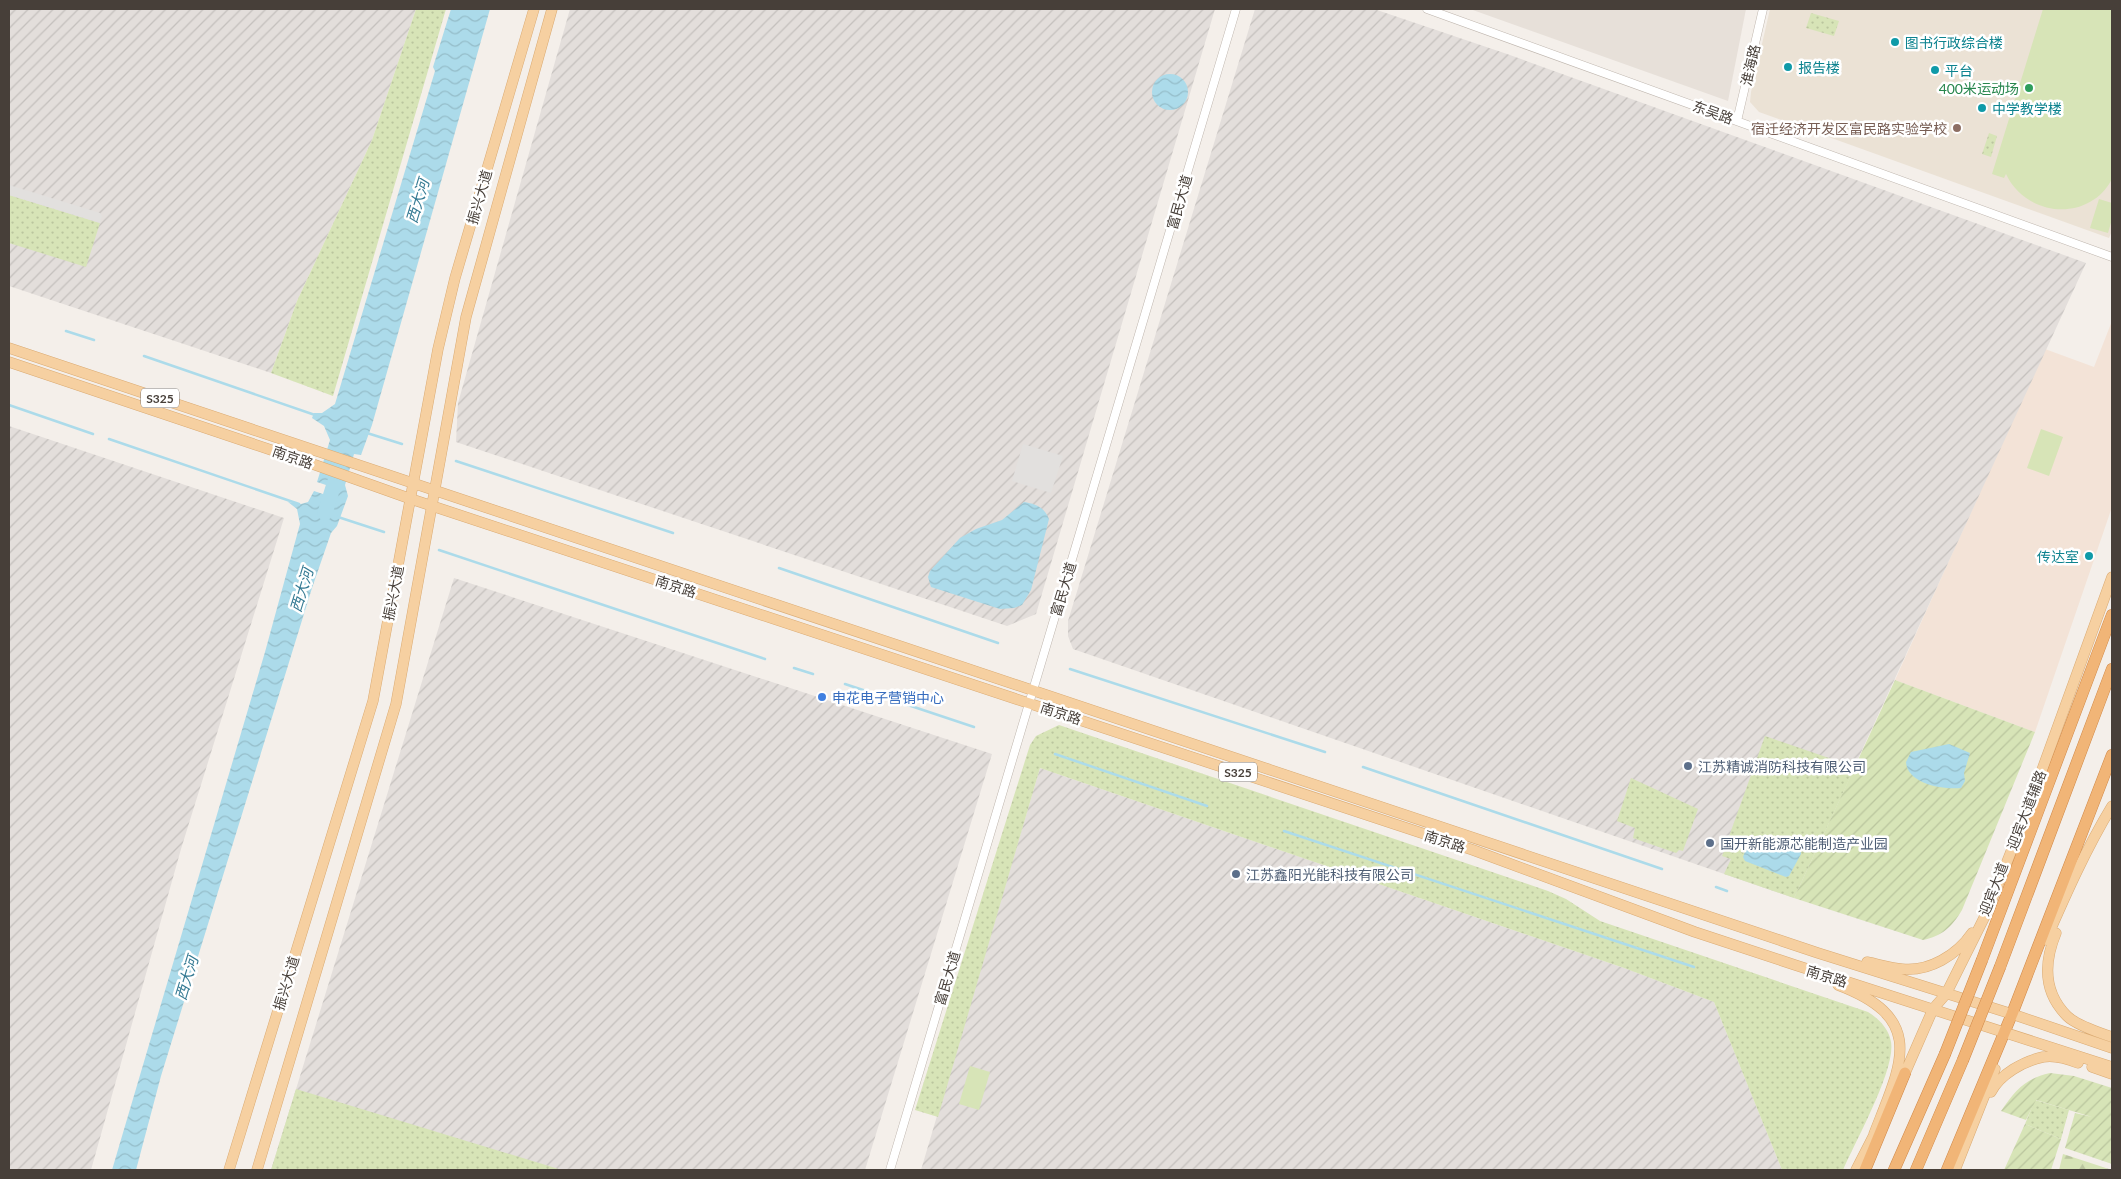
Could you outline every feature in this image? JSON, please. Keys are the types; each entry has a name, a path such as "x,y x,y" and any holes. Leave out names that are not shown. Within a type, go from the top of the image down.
{"highway":[{"name":"迎宾大道","path":"1894,1170 1945,1054 1982,960 2112,615"},
{"path":"1916,1170 2000,967 2112,669"},
{"path":"1947,1170 2014,1015 2112,755"},
{"path":"1865,1170 1905,1073"}],"main road":[{"name":"振兴大道","path":"229,1170 373,701 438,350 456,278 534,9"},
{"name":"振兴大道","path":"257,1170 396,704 466,317 552,9"},
{"name":"南京路","path":"9,348 1818,953 2112,1048"},
{"name":"南京路","path":"9,362 307,462 410,499 1473,850 1714,938 2112,1067"},
{"name":"迎宾大道辅路","path":"1856,1170 1905,1073 1933,1010 1946,994 1987,912 2026,814 2112,577"},
{"path":"2014,1015 2070,886 2095,835 2112,806"},
{"path":"2112,806 2086,860 2052,943 2047,961 2047,976 2052,995 2067,1017 2097,1032 2112,1037"},
{"path":"1818,953 1902,969 1922,968 1955,952 1967,940 1987,912"},
{"path":"1714,938 1848,988 1878,1004 1889,1015 1897,1031 1901,1048 1898,1072 1873,1137"},
{"path":"1955,1170 2007,1032"},
{"path":"1965,1144 1994,1084 2022,1064 2044,1057 2066,1059 2112,1074"}],"street":[{"name":"富民大道","path":"890,1170 1236,9"},
{"name":"东吴路","path":"1427,9 2112,257"},
{"name":"淮海路","path":"1737,121 1763,9"}],"shaded area":[{"path":"9,9 416,9 372,140 297,301 271,373 9,286"},
{"path":"570,9 1215,9 1036,614 1007,626 456,442 458,403"},
{"path":"1255,9 1374,9 1507,54 2086,263 1794,898 1073,649 1068,636 1068,621"},
{"path":"1470,9 1746,9 1728,101"},
{"name":"宿迁经济开发区富民路实验学校","path":"1770,9 2112,9 2112,231 2109,238 1759,112 1750,102 1751,92"},
{"path":"9,185 100,213 102,216 100,223 9,195"},
{"path":"2112,321 2112,507 2035,732 1895,680 2045,349 2094,367"},
{"path":"9,426 284,518 181,849 91,1170 9,1170"},
{"path":"1023,444 1063,456 1051,493 1012,481"},
{"path":"454,578 992,754 865,1170 271,1170"},
{"path":"1040,768 1624,968 1714,1002 1782,1170 921,1170"}],"green space":[{"path":"416,9 446,9 333,396 271,373 297,301 372,140"},
{"path":"2043,9 2112,9 2112,179 2102,193 2089,203 2074,208 2058,209 2042,206 2028,199 2015,188 2006,174 2004,178 1992,174"},
{"path":"1811,13 1839,21 1834,36 1806,28"},
{"path":"1989,133 1997,136 1991,157 1982,154"},
{"path":"9,195 100,223 86,267 9,243"},
{"path":"2099,199 2112,203 2112,219 2108,233 2090,228"},
{"path":"2041,429 2063,437 2049,476 2027,468"},
{"path":"1895,680 2035,732 1962,910 1946,930 1936,936 1923,940 1794,898"},
{"path":"1059,725 1548,891 1566,899 1600,921 1868,1012 1880,1021 1886,1029 1891,1042 1891,1054 1881,1087 1843,1170 1782,1170 1714,1002 1624,968 1040,768 938,1117 915,1110 1030,745 1036,736"},
{"path":"1765,736 1855,767 1794,898 1724,874 1731,859 1722,856"},
{"path":"1631,778 1698,809 1683,851 1679,850 1676,853 1633,838 1635,828 1617,821"},
{"path":"970,1066 990,1072 979,1110 959,1104"},
{"path":"2050,1073 2074,1076 2112,1088 2112,1164 2065,1148 2075,1113 2092,1117 2036,1100 2026,1120 2001,1111 2021,1086 2041,1075"},
{"path":"296,1089 562,1170 271,1170"},
{"path":"2035,1100 2069,1110 2061,1139 2025,1124"},
{"path":"2025,1124 2061,1139 2051,1170 2004,1170"},
{"path":"2063,1154 2112,1170 2059,1170"}],"water":[{"path":"451,9 490,9 372,425 361,455 354,454 345,485 348,496 337,526 331,533 312,588 161,1076 136,1170 112,1170 265,652 300,524 297,509 288,502 301,504 308,502 314,491 323,494 336,491 335,488 317,482 330,440 324,426 312,418 314,413 322,413 335,404 435,71 433,67"},
{"path":"1170,74 1183,79 1188,92 1183,105 1170,110 1157,105 1152,92 1157,79"},
{"path":"1024,502 1039,507 1049,519 1031,590 1022,605 1014,608 1000,609 931,587 928,577 930,571 960,538 976,529 1002,520"},
{"path":"1949,744 1970,753 1964,773 1965,781 1961,788 1945,788 1928,784 1913,776 1908,770 1906,762 1911,752"},
{"path":"1766,835 1801,846 1801,854 1789,876 1786,877 1745,861 1743,857 1749,845 1757,838"}],"waterway":[{"path":"66,331 94,340"},
{"path":"144,356 315,415"},
{"path":"9,405 93,434"},
{"path":"367,433 402,444"},
{"path":"109,439 299,504"},
{"path":"456,461 673,533"},
{"name":"西大河","path":"325,513 339,468"},
{"path":"338,517 384,532"},
{"path":"439,550 765,659"},
{"path":"779,568 998,643"},
{"path":"794,668 813,674"},
{"path":"1070,669 1325,752"},
{"path":"845,684 974,727"},
{"path":"1055,754 1207,806"},
{"path":"1363,767 1662,869"},
{"path":"1284,831 1694,967"},
{"path":"1716,887 1727,891"}],"place":[{"name":"图书行政综合楼","path":"1895,42"},
{"name":"报告楼","path":"1788,67"},
{"name":"平台","path":"1935,70"},
{"name":"400米运动场","path":"2029,88"},
{"name":"中学教学楼","path":"1982,108"},
{"name":"宿迁经济开发区富民路实验学校","path":"1957,128"},
{"name":"传达室","path":"2089,556"},
{"name":"申花电子营销中心","path":"822,697"},
{"name":"江苏精诚消防科技有限公司","path":"1688,766"},
{"name":"国开新能源芯能制造产业园","path":"1710,843"},
{"name":"江苏鑫阳光能科技有限公司","path":"1236,874"}]}
